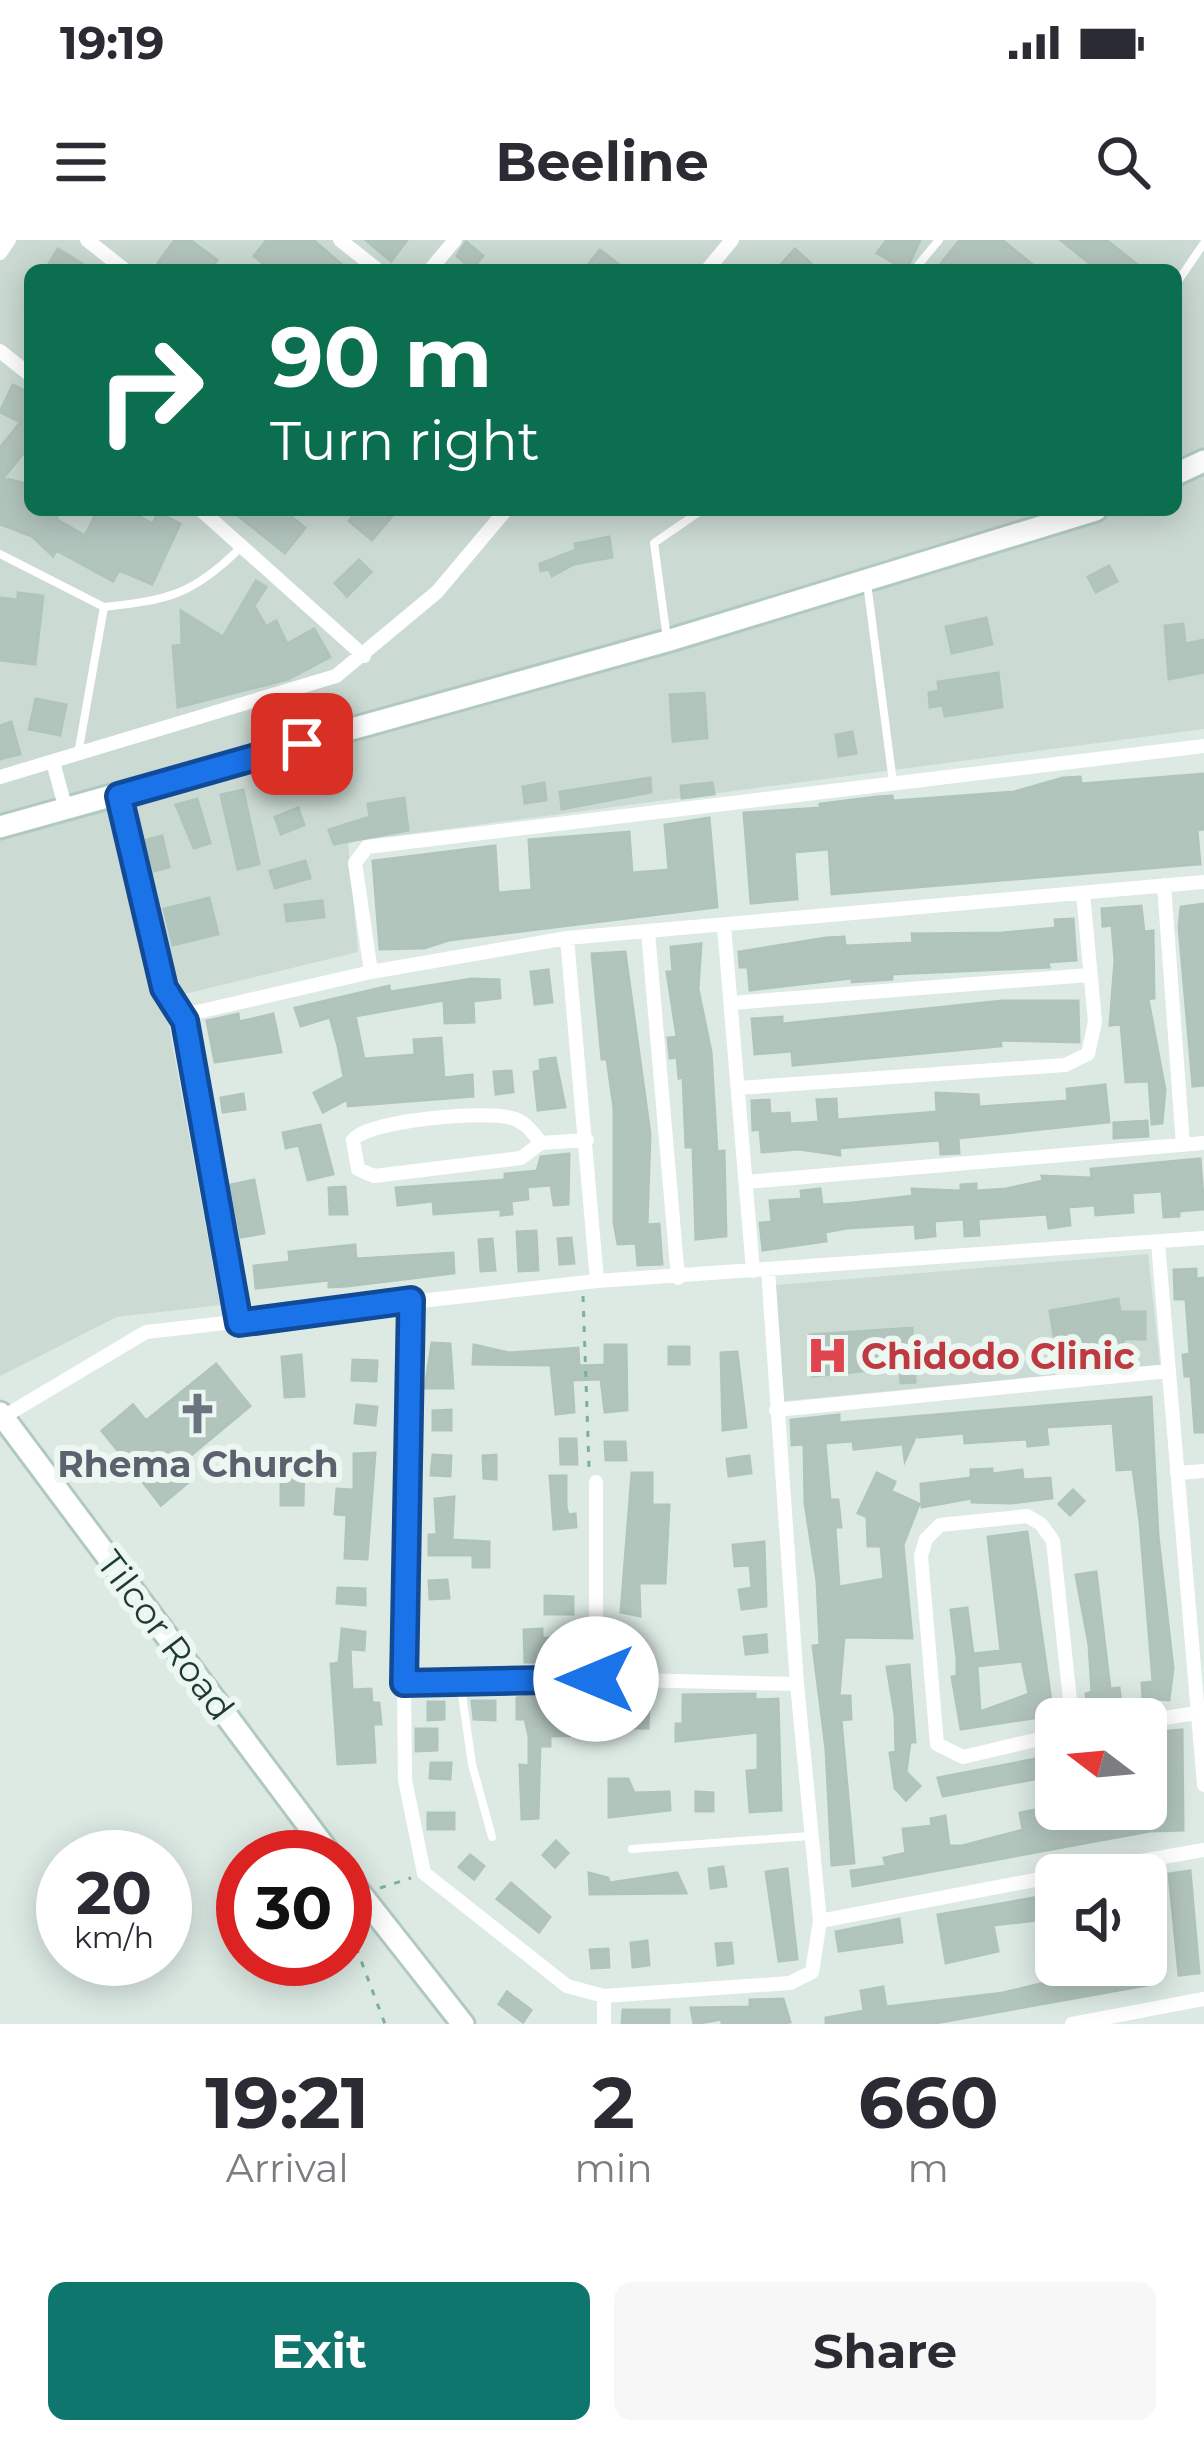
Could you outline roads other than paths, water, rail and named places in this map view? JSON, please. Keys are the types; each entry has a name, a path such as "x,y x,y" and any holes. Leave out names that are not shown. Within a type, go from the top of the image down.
{"street":[{"path":"0,253 9,240"},
{"path":"87,240 117,264"},
{"path":"340,240 370,264"},
{"path":"435,264 455,240"},
{"path":"712,264 732,240"},
{"path":"0,351 24,370"},
{"path":"208,516 364,656"},
{"path":"217,523 223,516"},
{"path":"0,777 336,676 437,592 501,516"},
{"path":"0,827 667,641 1077,516"},
{"path":"370,972 355,862 367,847 893,782 1109,762 1204,746"},
{"path":"53,762 66,810"},
{"path":"119,796 164,988 185,1021 239,1323"},
{"path":"185,1021 193,1013 370,972 566,938 1204,882"},
{"path":"1164,885 1183,1145"},
{"path":"738,1088 1065,1065 1088,1054 1094,1041 1083,893"},
{"path":"411,1300 405,1780 424,1873 567,1986 604,1996 790,1983 812,1972 820,1922 776,1410 746,1182 724,926"},
{"path":"648,932 678,1278"},
{"path":"566,938 587,1140 590,1282"},
{"path":"730,1003 1088,975"},
{"path":"541,1143 524,1123 495,1114 370,1127 353,1140 352,1154 358,1169 374,1176 521,1159 541,1143 587,1140"},
{"path":"746,1182 1204,1143"},
{"path":"2,1415 146,1332 590,1282 1204,1238"},
{"path":"1158,1243 1177,1473 1196,1608 1196,1713 1204,1785"},
{"path":"776,1410 1168,1371"},
{"name":"Tilcor Road","path":"2,1415 312,1830"},
{"path":"1177,1473 1204,1472"},
{"path":"596,1482 596,1679"},
{"path":"1035,1740 963,1757 937,1744 922,1556 926,1539 940,1525 1027,1516 1041,1524 1053,1541 1070,1698"},
{"path":"404,1683 596,1679 797,1684"},
{"path":"1167,1717 1196,1713"},
{"path":"1167,1856 1204,1850"},
{"path":"820,1922 1035,1880"},
{"path":"372,1909 464,2024"},
{"path":"604,1996 604,2024"},
{"path":"1072,2024 1204,1999"}],"lane":[{"path":"919,264 939,240"},
{"path":"1182,275 1204,243"},
{"path":"667,641 654,543 693,516"},
{"path":"0,554 104,608 169,600 208,580 241,547"},
{"path":"867,582 893,782"},
{"path":"78,755 104,608"},
{"path":"459,1679 472,1764 492,1838"},
{"path":"632,1849 811,1837"}],"place":[{"name":"Chidodo Clinic","path":"827,1356"},
{"name":"Rhema Church","path":"198,1414"}]}
